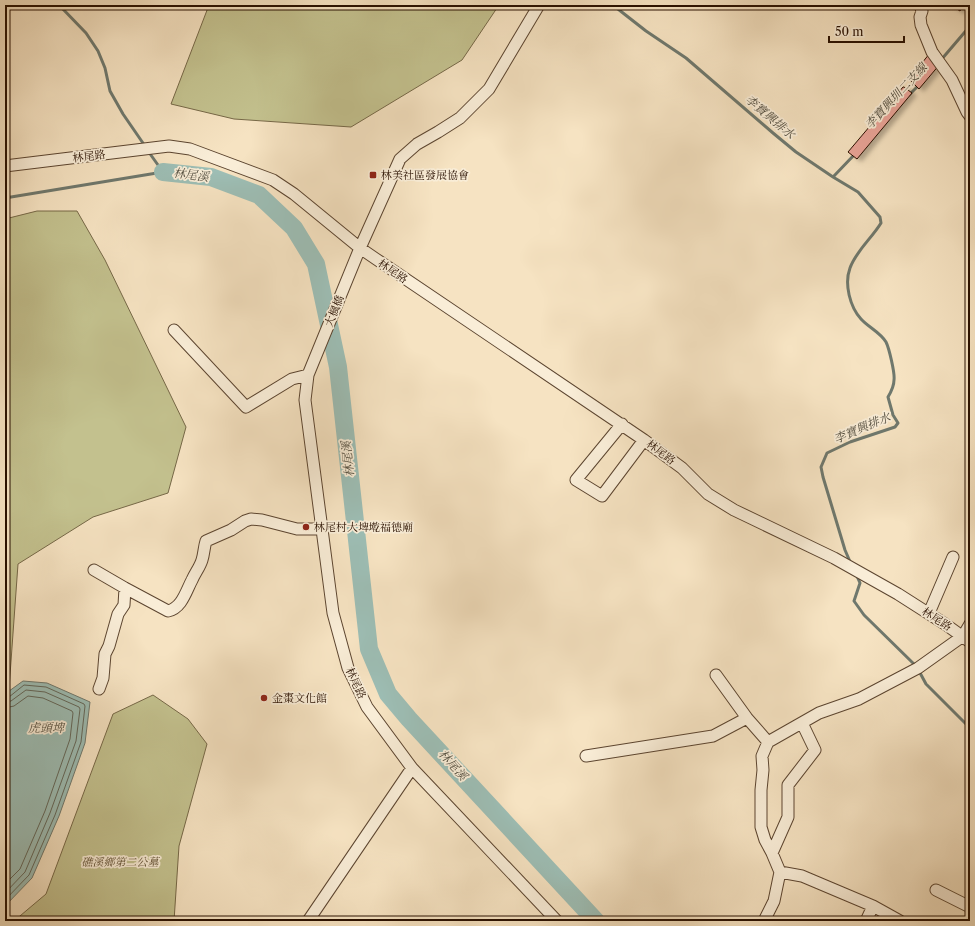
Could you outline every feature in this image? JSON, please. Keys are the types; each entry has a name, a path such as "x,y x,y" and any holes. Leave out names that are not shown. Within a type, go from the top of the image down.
{"street":[{"path":"360,248 400,159 417,144 460,118 488,90 539,5"},
{"path":"920,5 922,11 920,17 921,25 932,52 952,80 966,112 970,116"},
{"name":"林尾路","path":"5,166 169,146 190,149 273,180 294,194 360,248 622,424 682,468 708,494 734,510 834,558 929,613 966,639"},
{"name":"大楓橋","path":"308,375 360,248"},
{"path":"174,330 246,407 292,379 308,375"},
{"name":"林尾路","path":"308,375 305,400 333,613 348,668 367,707 412,768 558,921"},
{"path":"622,424 576,480 602,496 644,440"},
{"path":"94,570 168,611 173,610 185,596 202,559 206,541 231,530 244,521 252,519 297,529 322,529"},
{"path":"929,613 953,557"},
{"path":"99,689 103,678 105,654 109,646 118,614 124,605 125,588"},
{"path":"764,921 774,901 780,872 765,840 761,827 762,756 768,742 819,713 859,699 918,668 966,639 970,624"},
{"path":"716,675 747,718 768,742"},
{"path":"586,756 713,736 747,718"},
{"path":"772,853 788,817 788,785 815,750 802,723"},
{"path":"308,921 412,768"},
{"path":"780,872 802,876 873,906 900,921"},
{"path":"936,890 970,907"},
{"path":"866,921 873,906"}],"green space":[{"path":"209,5 499,5 462,60 351,127 234,119 171,104"},
{"path":"37,211 77,211 105,260 186,427 168,493 93,517 18,564 9,689 5,714 5,219"},
{"name":"礁溪鄉第二公墓","path":"153,695 188,719 207,744 179,846 174,921 14,921 46,894 113,714"}],"water":[{"name":"虎頭埤","path":"23,681 47,683 90,702 85,743 59,816 32,878 5,906 5,694"}],"building":[{"path":"951,5 964,5 960,11"},
{"path":"930,53 940,64 919,89 909,79"},
{"path":"903,87 912,93 857,159 848,152"}],"waterway":[{"path":"59,5 86,33 98,51 105,68 110,91 123,114 145,146"},
{"name":"李寶興排水","path":"613,5 646,31 686,58 796,152 858,192 880,217 881,223 860,250 850,268 848,274 848,288 851,302 857,314 864,322 881,335 886,342 892,361 894,377 893,387 888,397 893,415 898,423 895,427 850,442 827,453 821,467 845,550 851,564"},
{"name":"李寶興圳二支線","path":"941,60 970,26"},
{"name":"李寶興圳二支線","path":"909,95 919,85"},
{"name":"林尾溪","path":"5,198 163,172 148,151"},
{"name":"李寶興圳二支線","path":"833,177 855,154"},
{"name":"林尾溪","path":"163,172 211,177 259,195 294,228 316,264 338,367 369,649 388,694 409,719 596,921"},
{"name":"李寶興排水","path":"856,574 860,583 854,601 864,615 916,666"},
{"name":"李寶興排水","path":"919,671 926,684 970,728"}],"place":[{"name":"林美社區發展協會","path":"373,175"},
{"name":"林尾村大埤墘福德廟","path":"306,527"},
{"name":"金棗文化館","path":"264,698"}]}
